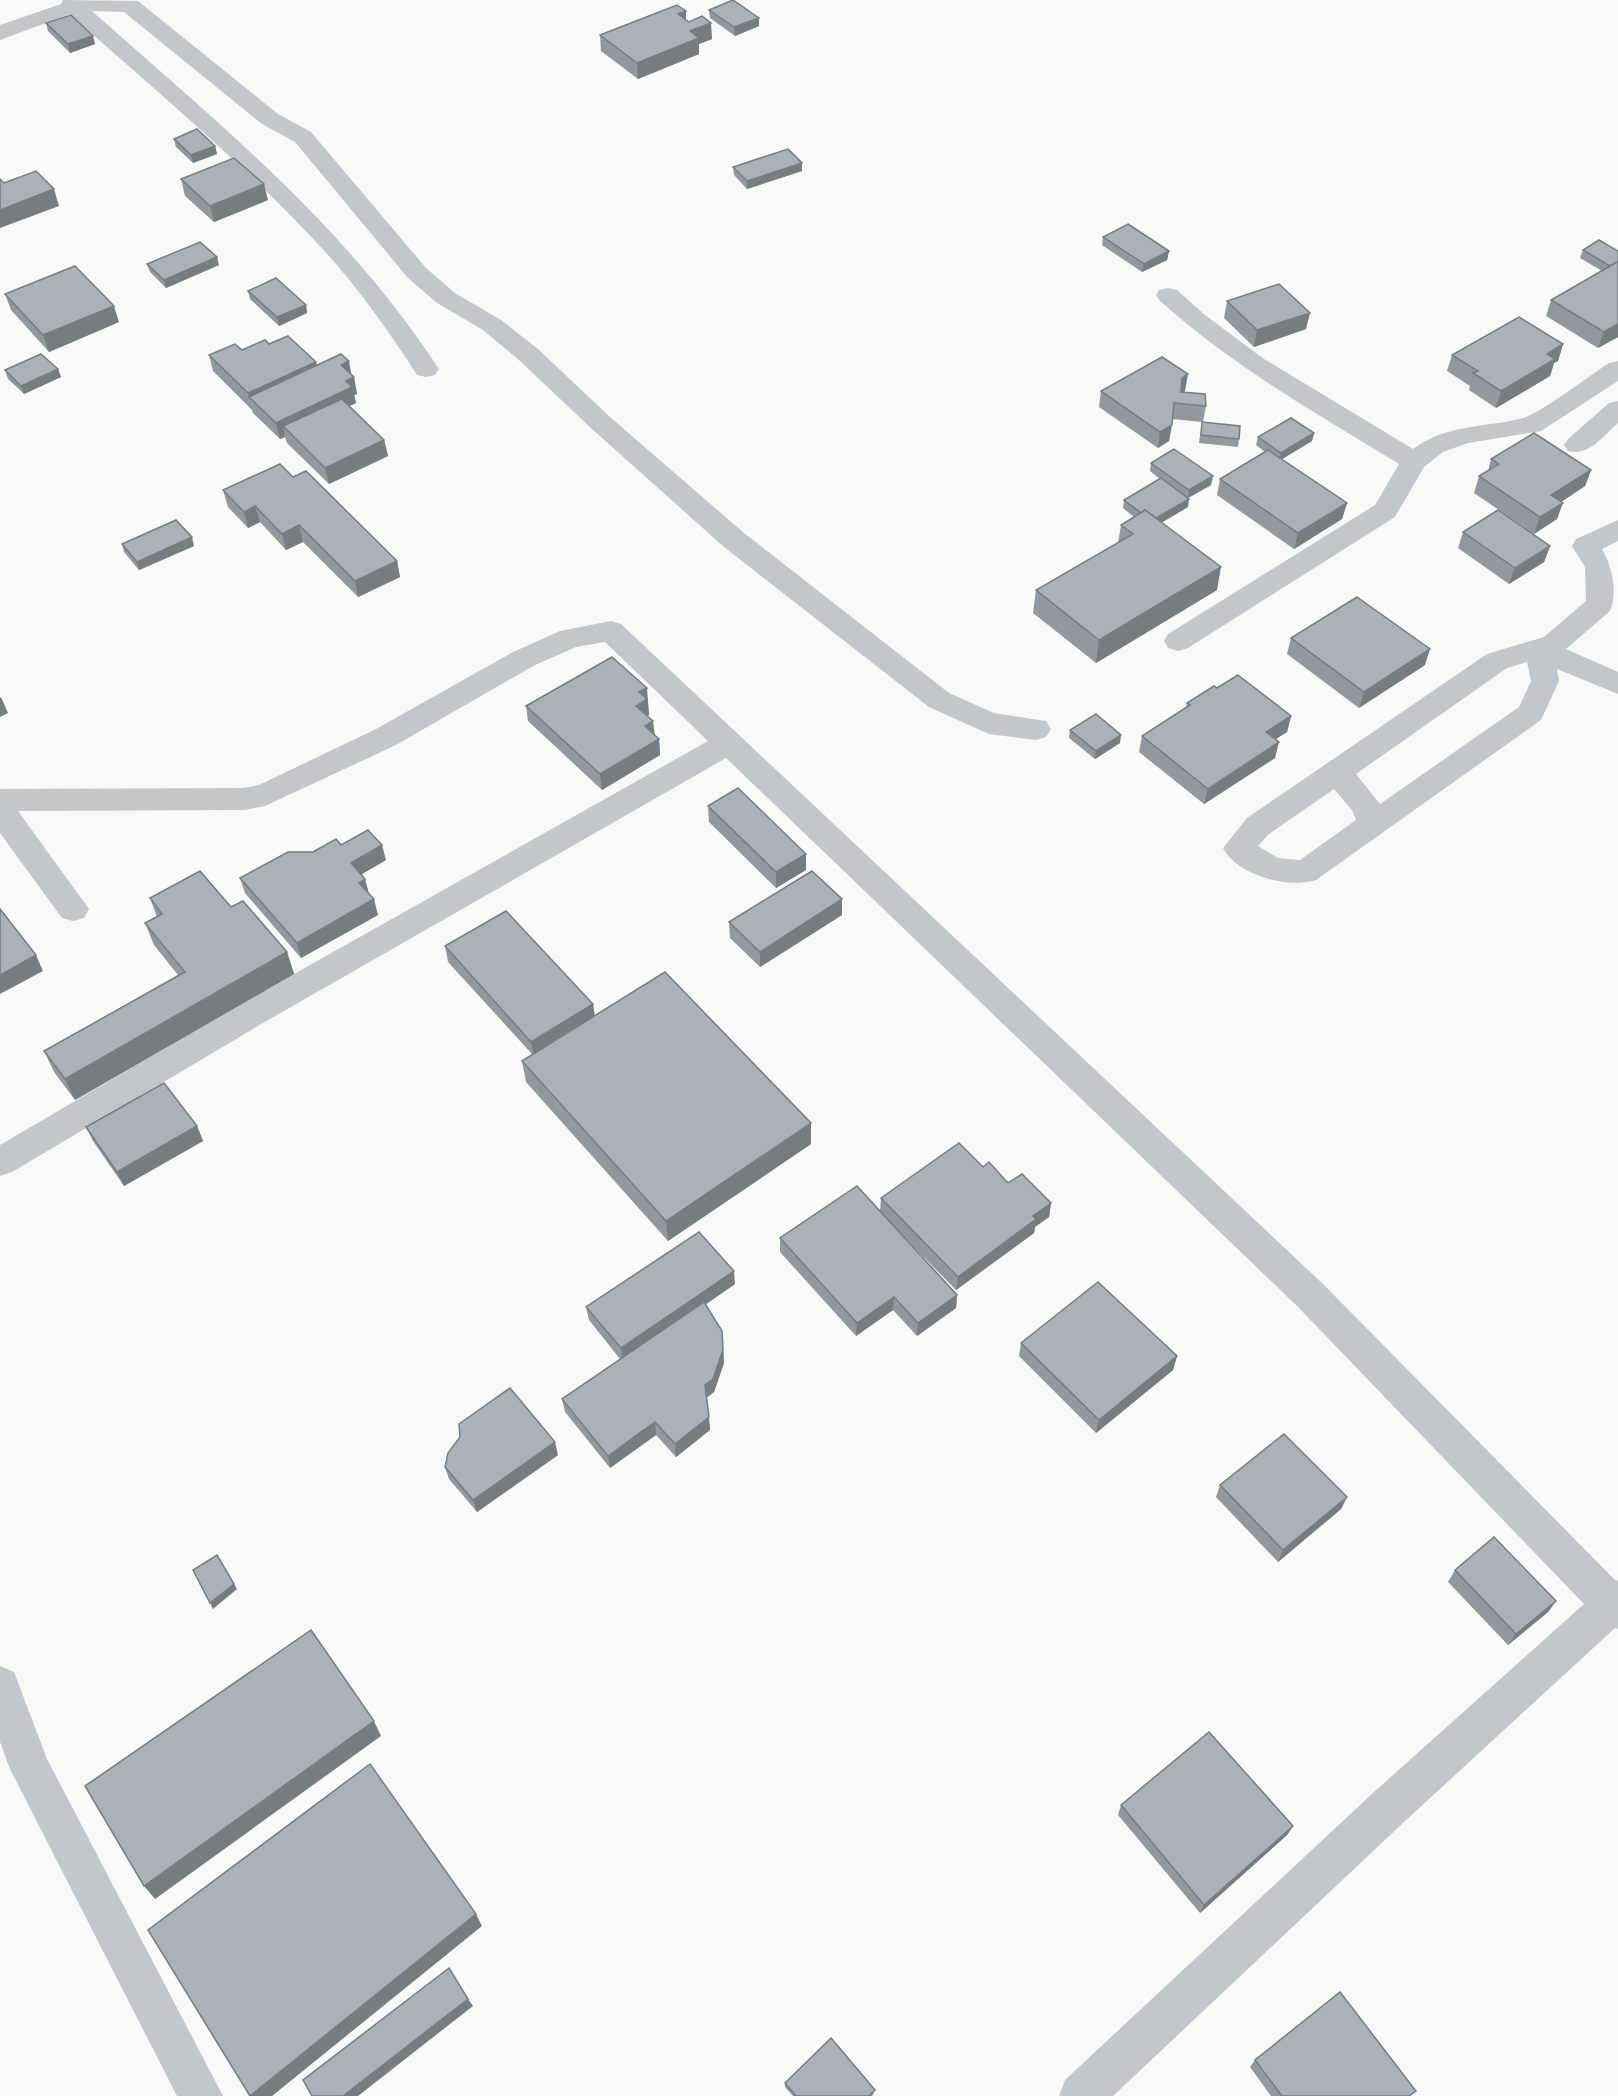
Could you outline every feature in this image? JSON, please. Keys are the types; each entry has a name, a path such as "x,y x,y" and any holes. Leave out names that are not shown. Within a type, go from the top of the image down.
{"street":[{"path":"0,33 71,4 109,1 130,6 245,128 270,182 374,258 417,273 446,298 492,325 529,354 601,423 734,540 939,700 989,723 1036,729"},
{"path":"71,4 245,128 303,137 374,258 380,302 426,369"},
{"path":"1168,295 1197,323 1248,362 1414,460"},
{"path":"1178,641 1385,511 1414,460 1434,446 1464,435 1532,425 1618,369"},
{"path":"1577,445 1618,410"},
{"path":"1539,649 1545,681 1531,713 1305,872 1272,869 1238,848 1258,826 1497,661 1554,644 1609,609 1599,567 1586,546 1618,529"},
{"path":"0,801 244,799 265,795 386,737 522,659 570,638 611,631 1310,1295 1616,1605 1389,1807 1081,2096"},
{"path":"1539,649 1618,684"},
{"path":"0,1162 282,997 728,743"},
{"path":"1337,772 1365,805 1373,825"},
{"path":"0,810 73,909"},
{"path":"0,1686 30,1769 201,2096"}],"building":[{"path":"733,0 759,18 734,27 709,10"},
{"path":"677,5 686,11 678,14 689,22 702,16 711,23 690,31 699,38 637,63 600,35"},
{"path":"71,15 93,36 68,44 46,23"},
{"path":"197,129 215,146 191,155 174,139"},
{"path":"788,149 802,163 747,181 733,167"},
{"path":"234,158 264,184 210,206 181,179"},
{"path":"36,171 54,189 0,210 0,179 4,183"},
{"path":"1128,224 1169,251 1144,264 1103,237"},
{"path":"1599,240 1618,251 1618,263 1610,266 1583,250"},
{"path":"200,242 217,257 164,280 147,264"},
{"path":"1617,262 1618,324 1604,332 1551,300"},
{"path":"75,266 114,306 43,335 5,294"},
{"path":"276,278 306,305 277,317 248,291"},
{"path":"1279,284 1310,313 1257,330 1227,301"},
{"path":"1519,317 1563,344 1547,354 1555,359 1501,391 1473,373 1478,371 1452,355"},
{"path":"288,336 316,362 248,393 209,355 235,344 242,350 265,340 269,344"},
{"path":"41,354 58,369 21,386 5,370"},
{"path":"341,354 349,361 341,365 354,377 346,381 352,387 276,423 249,397"},
{"path":"1162,357 1188,374 1182,378 1181,392 1205,394 1206,406 1174,403 1172,425 1160,432 1101,391"},
{"path":"342,399 384,440 325,468 283,426"},
{"path":"1291,418 1314,433 1281,453 1258,437"},
{"path":"1202,422 1240,426 1239,439 1201,435"},
{"path":"1534,433 1591,470 1551,495 1563,503 1540,517 1479,476 1499,464 1491,459"},
{"path":"1174,449 1213,476 1189,490 1151,463"},
{"path":"1268,450 1347,503 1298,533 1220,479"},
{"path":"280,464 293,477 306,471 397,561 355,581 299,525 282,534 255,506 244,512 223,490"},
{"path":"1161,478 1189,499 1156,518 1145,510 1141,513 1124,500"},
{"path":"1145,510 1221,567 1099,640 1036,590 1133,534 1121,525"},
{"path":"1498,510 1550,546 1515,568 1463,532"},
{"path":"176,520 192,537 137,562 122,544"},
{"path":"1357,597 1430,649 1364,692 1291,638"},
{"path":"612,657 647,688 639,692 647,699 636,706 653,721 645,726 659,739 600,774 526,706"},
{"path":"1238,675 1291,716 1266,732 1279,742 1208,789 1142,736 1190,705 1187,703 1214,686 1217,688"},
{"path":"1096,714 1121,735 1096,751 1070,730"},
{"path":"738,788 806,854 776,872 708,806"},
{"path":"368,830 382,845 351,863 365,879 359,883 374,899 297,943 240,878 288,852 313,852 336,839 341,845"},
{"path":"200,871 231,907 243,901 287,952 65,1079 44,1051 185,972 145,923 162,914 150,898"},
{"path":"812,871 842,899 760,952 729,922"},
{"path":"0,909 36,955 0,975"},
{"path":"506,911 593,1004 531,1042 445,946"},
{"path":"665,972 811,1123 666,1221 522,1061"},
{"path":"164,1083 197,1126 117,1172 86,1127"},
{"path":"959,1143 983,1167 989,1162 1008,1183 1022,1174 1051,1203 1033,1216 1036,1219 958,1277 881,1198"},
{"path":"857,1186 957,1295 918,1323 894,1297 857,1323 780,1238"},
{"path":"699,1232 734,1271 621,1348 586,1307"},
{"path":"1098,1282 1177,1356 1099,1420 1021,1343"},
{"path":"704,1302 722,1331 723,1350 713,1379 705,1385 709,1417 675,1444 655,1422 608,1456 562,1399"},
{"path":"510,1388 555,1442 473,1500 445,1467 448,1453 460,1437 459,1424"},
{"path":"1284,1434 1347,1497 1283,1550 1220,1485"},
{"path":"1494,1537 1556,1601 1516,1634 1455,1570"},
{"path":"217,1555 234,1584 210,1603 193,1570"},
{"path":"311,1630 374,1721 144,1886 85,1786"},
{"path":"1209,1732 1293,1826 1204,1905 1121,1805"},
{"path":"370,1764 476,1914 250,2096 148,1930"},
{"path":"449,1968 468,1999 343,2096 312,2096 303,2080"},
{"path":"1340,1992 1416,2091 1409,2096 1282,2096 1255,2060"},
{"path":"831,2038 875,2090 869,2096 796,2096 785,2083"}]}
